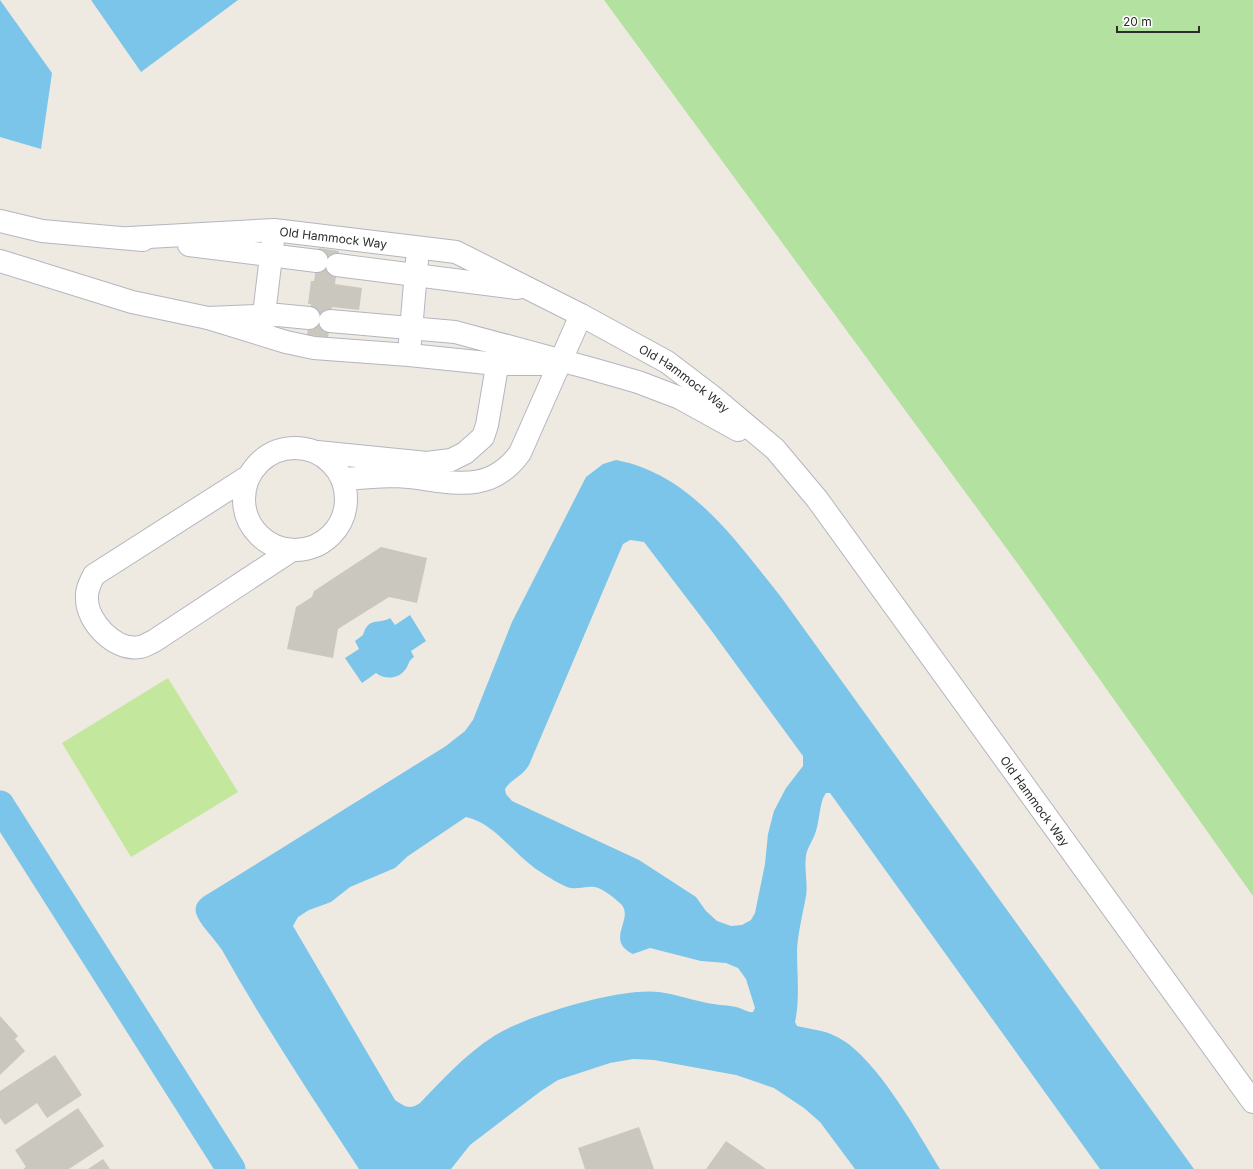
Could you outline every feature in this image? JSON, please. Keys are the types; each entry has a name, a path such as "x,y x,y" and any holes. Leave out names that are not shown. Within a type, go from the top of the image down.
{"street":[{"name":"Old Hammock Way","path":"0,221 42,231 130,238 528,289"},
{"name":"Old Hammock Way","path":"130,238 274,230 456,252 581,314 667,362 713,396 775,449 818,499 1253,1102"},
{"path":"263,325 274,230"},
{"path":"409,355 415,275 419,247"},
{"name":"Old Hammock Way","path":"0,261 132,302 208,318 263,325 286,342 314,348 409,355 499,354 566,363 638,382 680,398 733,427 783,464 818,499"},
{"path":"344,479 395,476 427,478 462,484 476,483 490,478 514,462 566,363 581,314"},
{"name":"Old Hammock Way","path":"263,325 278,315 455,332 499,354"},
{"path":"317,452 427,463 451,460 465,453 483,437 488,425 499,354"},
{"path":"249,476 243,495 247,519 260,538 281,549 304,551 325,542 341,524 348,502 344,479 330,460 310,448 287,447 265,456 249,476 94,575 88,586 87,599 89,610 107,638 128,647 140,647 154,641 292,550"}],"green space":[{"path":"604,0 1253,0 1253,896 1018,564"},
{"path":"168,678 238,792 131,857 62,743"}],"water":[{"path":"0,0 52,73 41,149 0,137"},
{"path":"91,0 238,0 141,72"},
{"path":"616,460 643,468 667,479 710,513 747,554 781,597 1194,1169 1100,1169 830,793 826,793 823,798 815,834 806,856 806,896 799,929 797,950 798,996 795,1022 797,1026 821,1031 835,1036 850,1045 865,1059 894,1095 940,1169 855,1169 820,1122 804,1108 774,1088 736,1075 654,1060 633,1059 610,1063 558,1080 541,1091 470,1145 451,1169 359,1169 271,1033 222,950 200,922 196,913 196,906 205,896 446,746 465,731 473,720 512,622 586,477 603,464","holes":["630,540 644,542 708,626 803,756 803,766 786,788 774,811 768,834 765,864 755,913 751,920 742,925 731,926 717,921 706,911 696,897 639,860 512,801 506,794 505,789 507,786 529,765 623,544","466,817 476,820 486,826 530,864 555,881 571,888 595,887 615,899 621,904 625,916 620,936 621,942 625,948 633,954 650,948 701,961 726,963 738,968 746,979 755,1008 753,1012 736,1007 707,1003 659,992 642,992 599,998 575,1004 528,1020 494,1036 464,1059 420,1103 408,1107 395,1100 293,926 298,917 309,910 331,902 350,887 395,868 408,856"]},
{"path":"410,615 426,641 411,651 414,657 405,670 399,675 387,678 376,673 362,683 345,658 359,649 355,641 363,635 365,629 371,623 390,618 395,625"}],"building":[{"path":"319,248 339,251 335,284 362,288 359,310 332,307 328,338 307,335 311,304 308,304 311,281 314,281"},
{"path":"381,547 427,558 417,603 389,597 338,629 333,658 287,649 296,607 312,597 314,591"},
{"path":"0,1016 18,1036 15,1039 25,1051 0,1075"},
{"path":"55,1055 82,1095 47,1118 37,1103 5,1125 0,1118 0,1091"},
{"path":"78,1108 104,1146 69,1169 23,1169 26,1167 15,1150"},
{"path":"639,1127 654,1169 585,1169 578,1148"},
{"path":"726,1141 766,1169 706,1169"},
{"path":"103,1159 110,1169 88,1169"}],"waterway":[{"path":"0,805 231,1169"}]}
